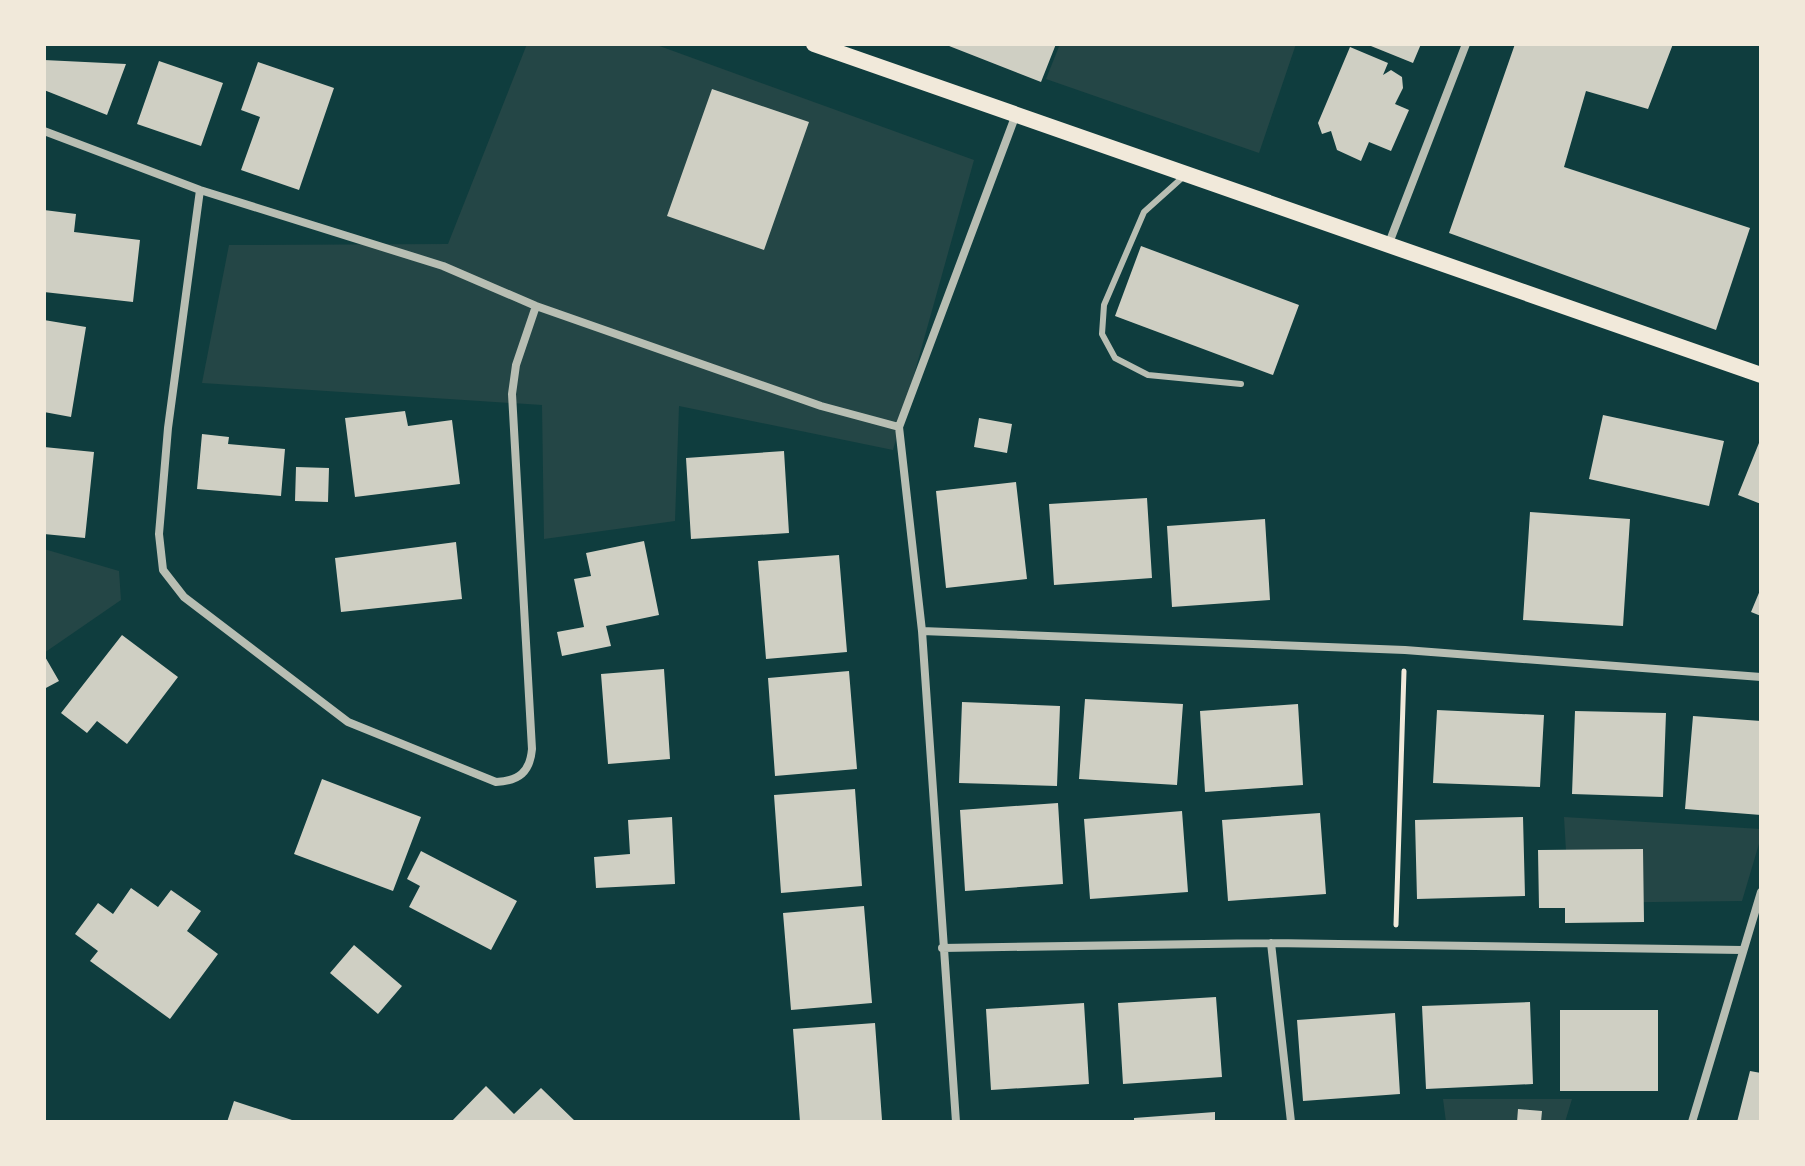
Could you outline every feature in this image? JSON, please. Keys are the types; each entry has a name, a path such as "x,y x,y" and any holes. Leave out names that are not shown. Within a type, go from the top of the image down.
{"main road":[{"path":"814,44 1015,117 1189,172 1761,375"}],"street":[{"path":"1389,243 1466,44"},
{"path":"956,1122 922,631 899,427 1015,117"},
{"path":"44,131 200,190 443,266 536,306 821,406 899,427"},
{"path":"200,190 162,482 159,551 166,577 184,597 348,722 496,782 522,776 529,766 532,749 512,394 516,365 536,306"},
{"path":"922,631 1405,650 1761,677"},
{"path":"1692,1122 1761,892"},
{"path":"942,948 1271,943 1742,950"},
{"path":"1271,943 1291,1122"}],"lane":[{"path":"1189,172 1144,212 1104,305 1102,334 1115,358 1148,375 1241,384"}],"path":[{"path":"1395,946 1405,650"}],"shaded area":[{"path":"527,44 654,44 974,160 893,450 679,406 675,521 544,539 542,405 202,383 229,245 448,244"},
{"path":"1060,44 1296,44 1259,153 1046,79"},
{"path":"44,549 119,571 121,600 44,653"},
{"path":"1564,817 1761,829 1761,837 1742,901 1569,903"},
{"path":"1443,1099 1572,1099 1565,1122 1446,1122"}],"building":[{"path":"944,44 1056,44 1041,82"},
{"path":"1366,44 1421,44 1413,63"},
{"path":"1515,44 1673,44 1648,109 1586,91 1564,167 1750,228 1716,330 1449,233"},
{"path":"1350,47 1388,63 1383,75 1391,70 1402,77 1403,88 1395,104 1409,110 1391,151 1369,142 1361,161 1337,150 1331,131 1322,134 1318,123"},
{"path":"44,60 126,64 107,115 44,90"},
{"path":"159,61 223,83 201,146 137,124"},
{"path":"258,62 334,88 299,190 241,170 260,117 241,110"},
{"path":"712,89 809,122 764,250 667,216"},
{"path":"44,210 76,214 74,232 140,240 133,302 44,292"},
{"path":"1141,246 1299,305 1273,375 1115,316"},
{"path":"44,320 86,327 71,417 44,412"},
{"path":"405,411 408,426 452,420 460,484 355,497 345,418"},
{"path":"1603,415 1724,441 1709,506 1589,479"},
{"path":"979,418 1012,424 1007,453 974,447"},
{"path":"202,434 229,437 228,444 285,449 281,496 197,489"},
{"path":"1761,438 1761,504 1738,495"},
{"path":"44,447 94,452 85,538 44,534"},
{"path":"784,451 789,533 691,539 686,458"},
{"path":"296,467 329,468 328,502 295,501"},
{"path":"1016,482 1027,579 946,588 936,491"},
{"path":"1147,498 1152,578 1054,585 1049,504"},
{"path":"1530,512 1630,519 1623,626 1523,620"},
{"path":"1265,519 1270,600 1172,607 1167,526"},
{"path":"644,541 659,615 606,626 611,646 562,656 557,632 584,627 574,579 591,576 586,553"},
{"path":"456,542 462,599 341,612 335,558"},
{"path":"839,555 847,652 766,659 758,561"},
{"path":"1761,588 1761,616 1751,612"},
{"path":"122,635 178,677 127,744 97,721 87,733 61,713"},
{"path":"44,655 59,681 44,689"},
{"path":"664,669 670,759 608,764 601,674"},
{"path":"849,671 857,769 775,776 768,678"},
{"path":"1085,699 1183,704 1177,785 1079,779"},
{"path":"962,702 1060,706 1057,786 959,783"},
{"path":"1298,704 1303,785 1205,792 1200,711"},
{"path":"1437,710 1544,715 1540,787 1433,783"},
{"path":"1575,711 1666,713 1663,797 1572,794"},
{"path":"1693,716 1761,721 1761,815 1685,809"},
{"path":"322,779 421,817 393,891 294,854"},
{"path":"855,789 862,886 781,893 774,795"},
{"path":"1058,803 1063,884 965,891 960,810"},
{"path":"1182,811 1188,892 1090,899 1084,819"},
{"path":"1320,813 1326,894 1228,901 1222,820"},
{"path":"672,817 675,884 596,888 594,857 630,854 628,820"},
{"path":"1523,817 1525,896 1417,899 1415,820"},
{"path":"1643,849 1644,922 1565,923 1565,908 1539,908 1538,850"},
{"path":"421,851 517,901 491,950 409,907 420,886 407,879"},
{"path":"131,888 158,907 171,890 201,911 187,931 218,954 170,1019 90,961 98,951 75,934 98,903 113,914"},
{"path":"864,906 872,1003 791,1010 783,913"},
{"path":"354,945 402,986 378,1014 330,973"},
{"path":"1216,997 1222,1077 1123,1084 1118,1003"},
{"path":"1530,1002 1533,1084 1426,1089 1422,1006"},
{"path":"1084,1003 1089,1084 991,1090 986,1009"},
{"path":"1560,1010 1658,1010 1658,1091 1560,1091"},
{"path":"1395,1013 1400,1094 1303,1101 1297,1020"},
{"path":"875,1023 882,1120 800,1122 793,1029"},
{"path":"1750,1071 1761,1073 1761,1122 1737,1122"},
{"path":"486,1086 514,1114 541,1088 576,1122 451,1122"},
{"path":"234,1101 295,1121 295,1122 227,1122"},
{"path":"1518,1109 1542,1111 1541,1122 1517,1122"},
{"path":"1215,1112 1215,1122 1134,1122 1134,1118"}]}
